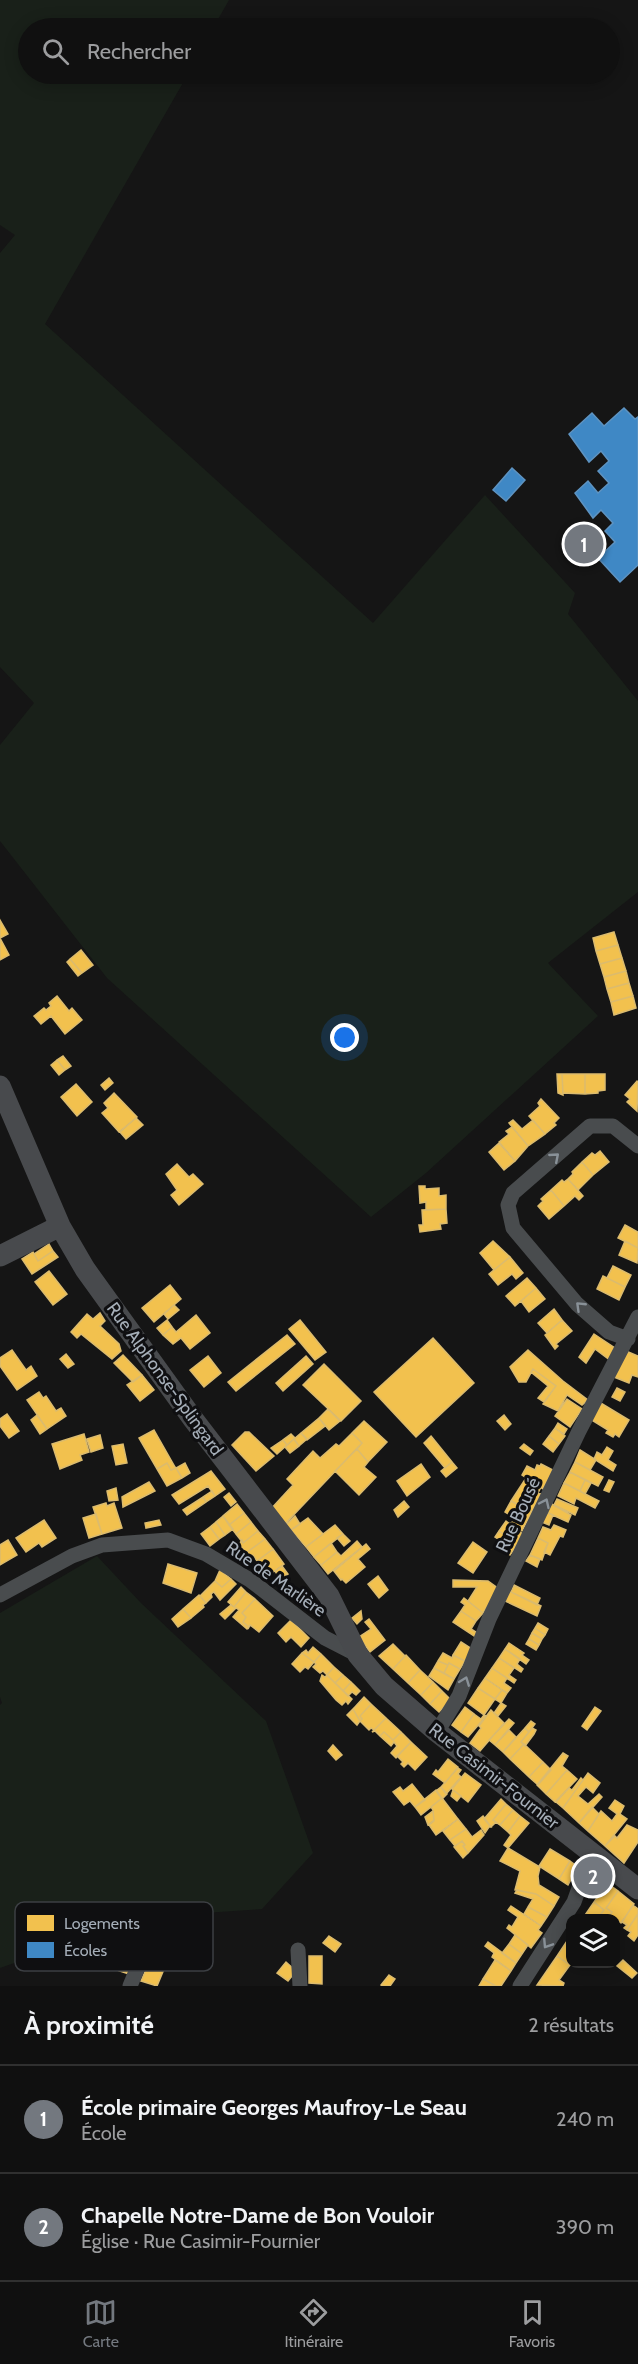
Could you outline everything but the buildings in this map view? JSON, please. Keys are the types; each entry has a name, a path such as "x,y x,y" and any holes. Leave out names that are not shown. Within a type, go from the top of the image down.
{"street":[{"name":"Rue Alphonse-Splingard","path":"0,1086 60,1226 85,1269 231,1470 329,1596 358,1654"},
{"path":"628,1339 609,1332 578,1304 513,1228 508,1205 513,1193 590,1126 613,1126 638,1146"},
{"path":"0,1256 60,1226"},
{"name":"Rue Bousé","path":"437,1732 459,1696 489,1619 579,1431 638,1317"},
{"name":"Rue de Marlière","path":"0,1595 72,1556 102,1545 168,1540 206,1554 224,1564 268,1593 325,1638 358,1654"},
{"name":"Rue Casimir-Fournier","path":"358,1654 384,1686 437,1732 638,1889"},
{"path":"520,1986 574,1902 584,1874 595,1855"},
{"path":"298,1950 300,1986"},
{"path":"130,1986 136,1971"}],"shaded area":[{"path":"0,0 229,0 219,18 18,18 18,84 182,84 45,324 373,623 485,495 575,593 568,614 638,701 638,892 548,963 598,1016 426,1173 371,1217 107,978 0,841 0,745 34,703 0,667 0,253 15,235 0,225"},
{"path":"97,1556 141,1603 266,1721 313,1853 262,1909 213,1912 213,1902 15,1902 15,1963 0,1968 0,1705 2,1703 0,1697 0,1613"}],"place":[{"name":"École primaire Georges Maufroy-Le Seau","path":"584,544"},
{"name":"Chapelle Notre-Dame de Bon Vouloir","path":"593,1876"}]}
